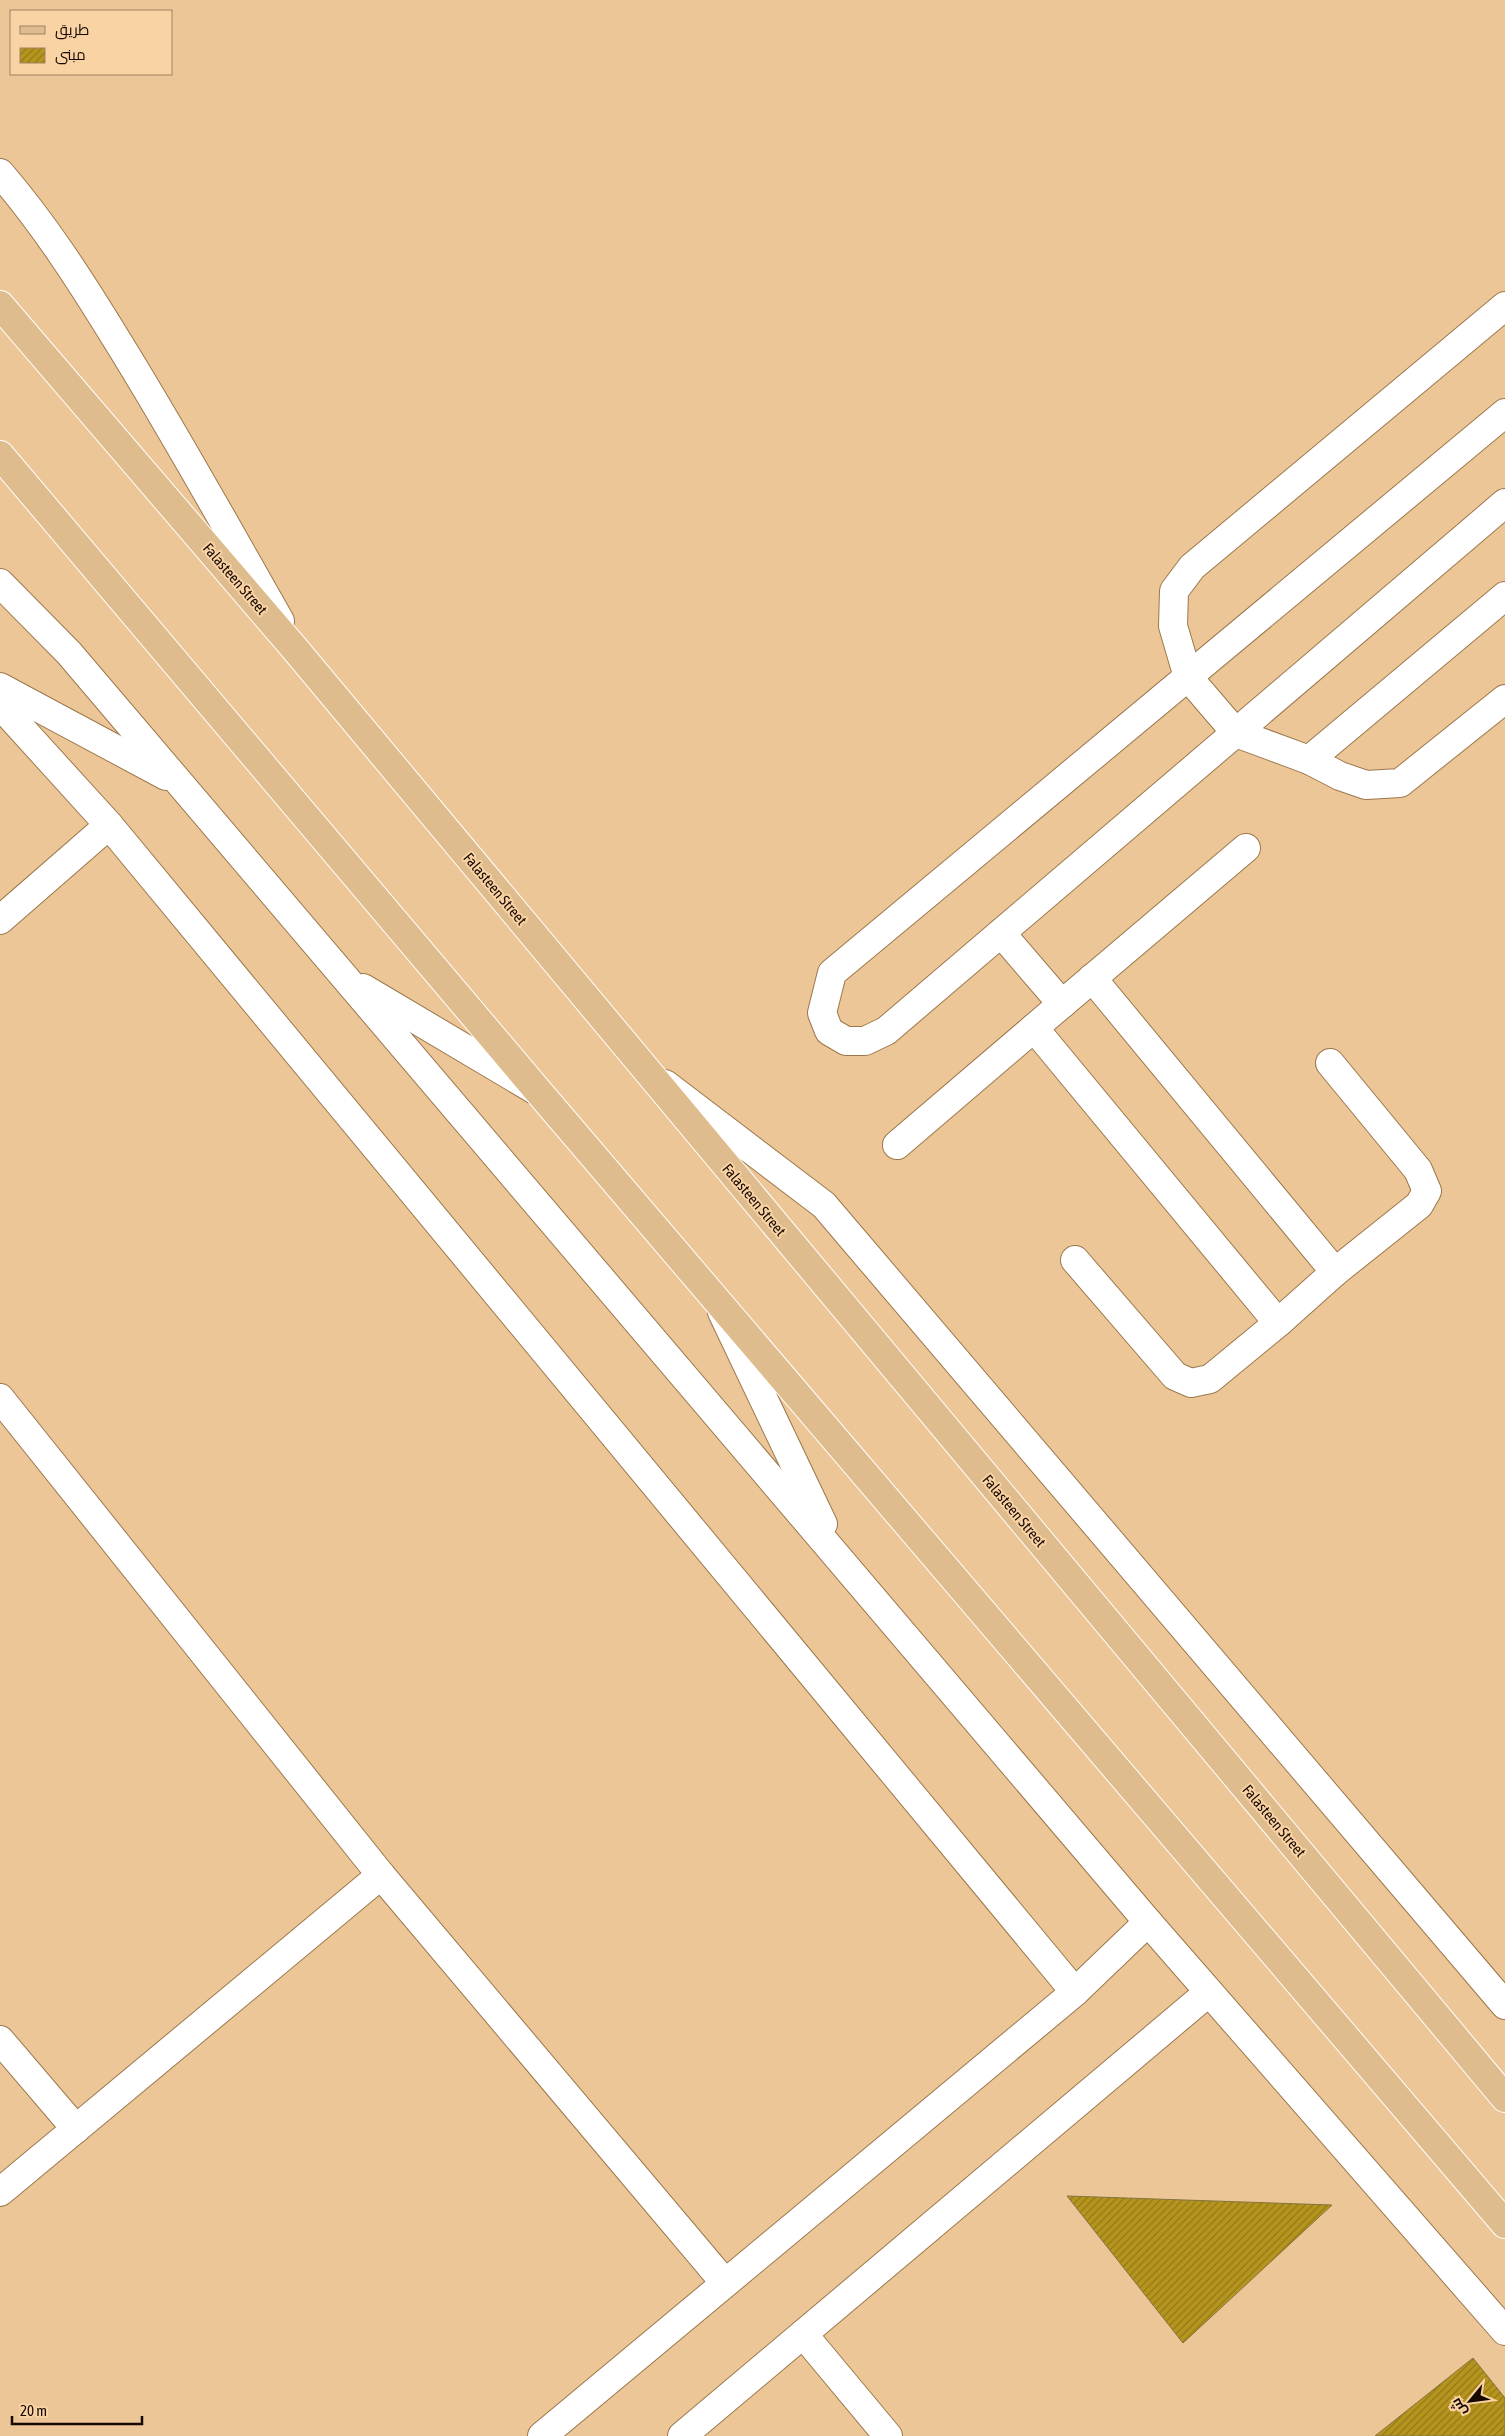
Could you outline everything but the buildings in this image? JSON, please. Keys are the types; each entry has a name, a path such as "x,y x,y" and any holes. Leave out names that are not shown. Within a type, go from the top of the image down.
{"main road":[{"name":"Falasteen Street","path":"0,305 295,649 1505,2098"},
{"path":"0,455 538,1091 1505,2224"}],"street":[{"path":"0,173 18,194 74,272 168,422 295,649"},
{"path":"1505,306 1192,568 1174,591 1173,626 1188,677 1236,733 1309,760 1340,776 1366,785 1400,783 1505,699"},
{"path":"1505,413 832,972 822,1013 829,1031 846,1041 865,1041 886,1031 1505,503"},
{"path":"0,583 69,653 1148,1922 1505,2331"},
{"path":"1309,760 1505,596"},
{"path":"0,687 180,784"},
{"path":"0,705 109,825 1075,1992"},
{"path":"0,920 109,825"},
{"path":"897,1145 1246,848"},
{"path":"1001,933 1062,1004"},
{"path":"345,977 538,1091"},
{"path":"1092,978 1335,1272"},
{"path":"1034,1028 1278,1322"},
{"path":"1075,1260 1176,1376 1191,1383 1210,1379 1335,1272 1419,1205 1427,1192 1418,1170 1330,1063"},
{"path":"644,1068 824,1205 1505,2005"},
{"path":"715,1299 840,1559"},
{"path":"0,1398 381,1876 725,2283"},
{"path":"0,2192 381,1876"},
{"path":"542,2436 1075,1992 1148,1922"},
{"path":"682,2436 1209,1992"},
{"path":"0,2040 76,2129"},
{"path":"802,2334 888,2436"}]}
